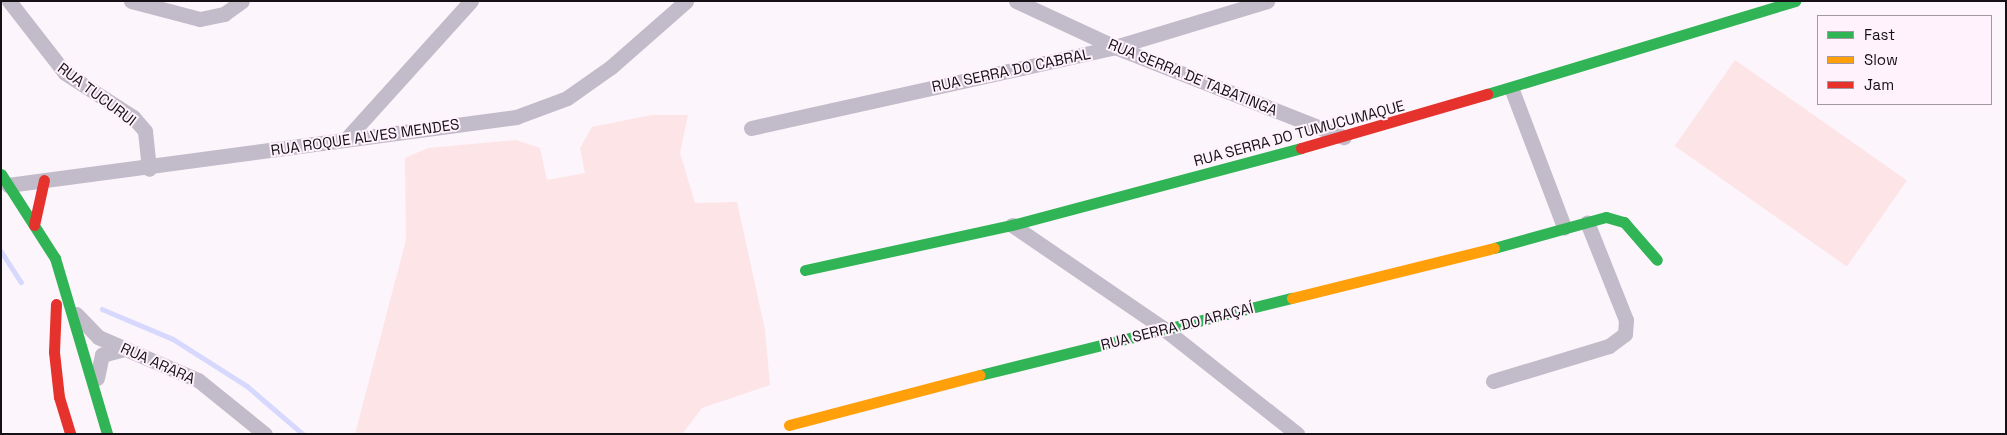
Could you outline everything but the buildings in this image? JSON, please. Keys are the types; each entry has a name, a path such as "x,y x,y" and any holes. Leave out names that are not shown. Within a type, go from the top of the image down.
{"main road":[{"name":"RUA SERRA DO TUMUCUMAQUE","path":"805,270 1012,225 1344,137 1512,90 1795,1"},
{"path":"4,180 55,258 74,313 108,434"},
{"path":"34,225 47,180"},
{"name":"RUA SERRA DO ARAÇAÍ","path":"790,425 1163,328 1428,267 1587,222 1617,217 1657,260"},
{"path":"49,287 56,304 68,350"},
{"path":"56,304 55,361 70,434"}],"street":[{"name":"RUA TUCURUI","path":"9,1 65,73 133,117 145,131 149,169"},
{"path":"131,1 154,4 210,19 242,1"},
{"path":"347,138 471,1"},
{"name":"RUA ROQUE ALVES MENDES","path":"4,180 47,180 149,169 347,138 516,117 567,98 612,67 686,1"},
{"name":"RUA SERRA DE TABATINGA","path":"1016,1 1115,47 1344,137"},
{"name":"RUA SERRA DO CABRAL","path":"751,128 1115,47 1267,1"},
{"path":"1512,90 1564,227"},
{"path":"1,163 47,180"},
{"path":"1493,381 1609,346 1625,334 1626,320 1587,222"},
{"path":"1012,225 1163,328 1297,434"},
{"name":"RUA ARARA","path":"74,313 98,337 198,380 265,434"},
{"path":"108,434 96,366 109,351 127,349"}],"shaded area":[{"path":"1735,60 1907,180 1847,266 1675,146"},
{"path":"652,115 688,115 680,153 695,203 737,202 765,330 770,385 702,408 682,434 355,434 406,240 405,158 428,148 516,140 540,148 547,180 585,173 580,148 592,127"}],"waterway":[{"path":"1,251 21,282"},
{"path":"102,309 173,339 247,386 303,434"}],"traffic: fast":[{"path":"1487,94 1795,1"},
{"path":"805,270 1012,225 1301,148"},
{"path":"1,174 55,258 107,434"},
{"path":"1494,248 1606,217 1624,222 1657,260"},
{"path":"980,375 1292,298"}],"traffic: slow":[{"path":"1292,298 1494,248"},
{"path":"789,425 980,375"}],"traffic: jam":[{"path":"1301,148 1487,94"},
{"path":"34,225 44,180"},
{"path":"56,304 54,352 59,397 70,434"}]}
